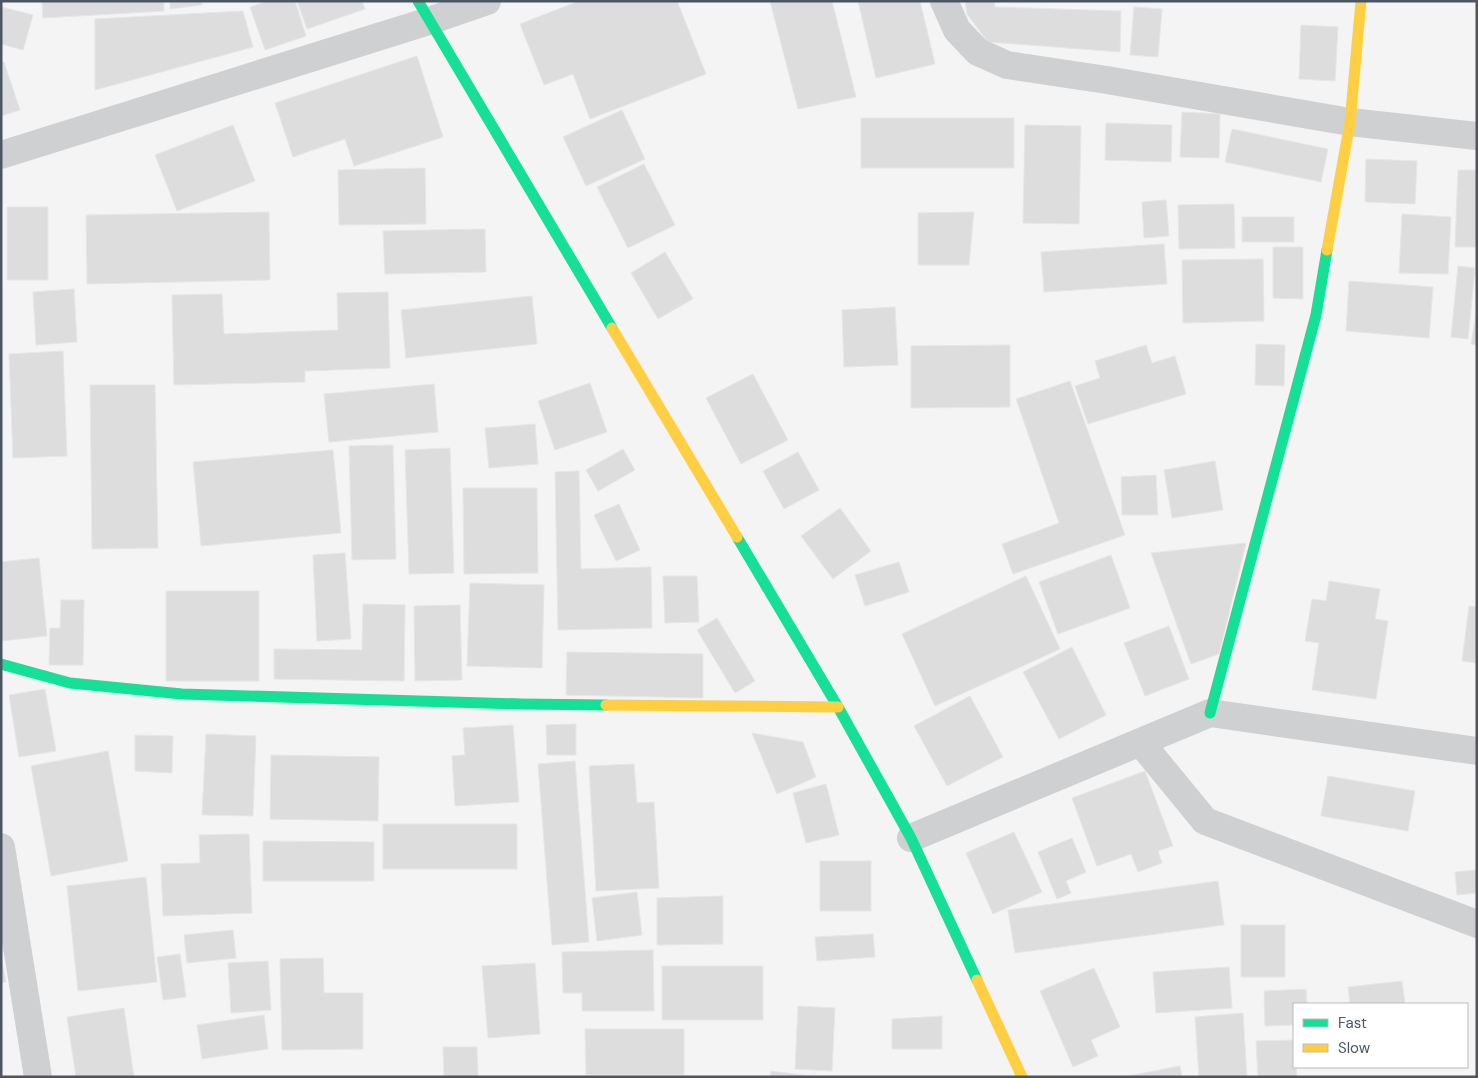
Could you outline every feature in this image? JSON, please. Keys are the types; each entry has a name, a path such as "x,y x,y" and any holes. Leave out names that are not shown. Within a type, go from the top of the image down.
{"street":[{"path":"1,155 423,11 487,1"},
{"path":"944,1 957,30 978,52 1007,65 1350,122 1477,136"},
{"path":"1210,714 1316,315 1350,122 1362,1"},
{"path":"423,11 838,707 911,838 1022,1077"},
{"path":"1,664 70,682 182,694 521,704 838,707"},
{"path":"911,838 1210,714 1477,751"},
{"path":"1141,743 1205,821 1477,924"},
{"path":"1,847 38,1077"}],"building":[{"path":"42,1 164,1 164,11 43,18"},
{"path":"170,1 202,1 202,5 170,9"},
{"path":"268,1 295,1 306,36 265,50 250,7"},
{"path":"297,1 362,1 365,9 307,29"},
{"path":"579,1 677,1 706,74 590,119 573,74 544,85 520,24"},
{"path":"770,1 832,1 856,97 798,109"},
{"path":"858,1 920,1 935,64 876,78"},
{"path":"965,1 994,1 995,7 1121,11 1120,52 988,42 967,14"},
{"path":"1,7 33,15 23,50 1,44"},
{"path":"1134,7 1162,9 1158,57 1130,55"},
{"path":"243,11 253,47 95,90 95,19"},
{"path":"1301,25 1338,27 1335,81 1299,79"},
{"path":"417,56 443,137 354,166 345,139 293,157 275,103"},
{"path":"1,62 4,62 20,110 1,116"},
{"path":"622,110 645,159 586,186 563,137"},
{"path":"1182,112 1220,114 1219,158 1180,157"},
{"path":"861,118 1014,118 1014,168 861,168"},
{"path":"1106,123 1172,125 1171,162 1105,160"},
{"path":"233,125 255,181 177,211 155,155"},
{"path":"1025,125 1081,126 1079,224 1023,223"},
{"path":"1232,129 1328,149 1321,182 1225,162"},
{"path":"1366,159 1417,161 1415,204 1365,202"},
{"path":"644,164 675,225 628,248 597,187"},
{"path":"425,168 426,224 339,225 338,170"},
{"path":"1458,170 1477,170 1477,247 1455,247"},
{"path":"1166,200 1169,236 1144,238 1142,202"},
{"path":"1234,204 1235,248 1179,249 1178,205"},
{"path":"7,207 48,207 48,280 7,280"},
{"path":"269,212 270,280 87,284 86,215"},
{"path":"974,212 969,265 918,265 918,213"},
{"path":"1402,214 1451,217 1448,274 1399,273"},
{"path":"1242,217 1294,217 1294,242 1242,242"},
{"path":"485,229 486,272 385,274 383,231"},
{"path":"1164,244 1167,284 1044,292 1041,252"},
{"path":"1273,247 1303,247 1303,299 1273,298"},
{"path":"665,252 693,299 658,319 631,273"},
{"path":"1263,259 1264,321 1183,323 1182,260"},
{"path":"1458,266 1475,268 1468,339 1451,337"},
{"path":"1349,281 1433,287 1429,338 1346,331"},
{"path":"74,289 77,342 36,345 33,292"},
{"path":"388,292 390,368 305,371 305,382 174,385 172,295 222,294 224,334 338,330 337,293"},
{"path":"532,296 537,344 406,358 401,310"},
{"path":"895,307 898,365 844,367 842,310"},
{"path":"1477,309 1477,345 1471,344"},
{"path":"1256,344 1285,345 1284,386 1255,385"},
{"path":"1010,345 1010,407 911,408 911,346"},
{"path":"1146,345 1152,363 1175,356 1186,394 1088,424 1075,386 1100,378 1095,361"},
{"path":"63,351 67,456 13,458 9,354"},
{"path":"753,374 788,440 741,464 706,398"},
{"path":"1070,381 1125,535 1013,574 1002,544 1059,523 1016,399"},
{"path":"590,383 607,432 555,450 538,401"},
{"path":"434,384 438,432 329,442 324,394"},
{"path":"90,385 155,385 158,548 92,549"},
{"path":"535,424 538,464 489,468 485,428"},
{"path":"393,445 396,559 352,560 349,446"},
{"path":"450,448 454,573 409,574 405,450"},
{"path":"623,449 635,470 598,491 586,470"},
{"path":"333,450 341,533 201,546 193,462"},
{"path":"798,452 819,490 784,509 763,471"},
{"path":"1215,461 1223,510 1172,518 1164,470"},
{"path":"579,471 581,569 651,567 652,628 558,630 555,472"},
{"path":"1156,475 1158,515 1122,515 1121,477"},
{"path":"463,488 537,488 538,573 464,574"},
{"path":"619,504 640,550 616,561 594,515"},
{"path":"840,508 871,551 833,579 801,536"},
{"path":"1246,543 1219,654 1191,664 1151,553"},
{"path":"345,553 351,639 317,641 313,555"},
{"path":"1111,555 1130,608 1058,634 1039,582"},
{"path":"39,558 47,636 1,641 1,562"},
{"path":"899,562 909,592 865,606 855,575"},
{"path":"663,576 697,576 699,622 665,623"},
{"path":"1026,576 1060,649 935,706 902,634"},
{"path":"1329,581 1380,589 1375,619 1388,621 1376,699 1312,690 1319,643 1305,641 1312,599 1326,601"},
{"path":"470,583 544,585 542,668 467,666"},
{"path":"166,591 259,591 259,681 166,681"},
{"path":"61,600 84,600 83,665 49,665 50,628 60,628"},
{"path":"363,604 405,605 404,681 274,679 274,649 362,650"},
{"path":"460,605 462,680 415,681 414,606"},
{"path":"1469,606 1477,607 1477,663 1462,661"},
{"path":"717,618 755,681 735,693 697,630"},
{"path":"1169,626 1189,679 1145,696 1124,643"},
{"path":"1072,647 1106,715 1059,739 1023,672"},
{"path":"567,652 703,654 703,698 566,695"},
{"path":"45,689 56,751 19,757 9,695"},
{"path":"970,696 1003,757 947,786 914,726"},
{"path":"576,724 576,755 547,755 546,725"},
{"path":"513,725 519,802 455,806 452,756 465,755 463,728"},
{"path":"752,733 803,742 816,777 777,794"},
{"path":"206,734 256,736 253,816 202,815"},
{"path":"135,735 173,736 172,773 135,771"},
{"path":"108,751 128,861 51,876 31,766"},
{"path":"271,755 379,757 378,821 270,819"},
{"path":"575,761 589,942 552,945 538,764"},
{"path":"634,764 637,803 654,802 659,888 596,891 589,766"},
{"path":"1145,771 1173,846 1158,851 1162,863 1138,872 1131,854 1097,866 1072,798"},
{"path":"1328,776 1415,791 1408,831 1321,816"},
{"path":"826,784 839,835 806,843 793,793"},
{"path":"383,824 517,824 517,869 383,869"},
{"path":"1014,832 1042,892 993,914 966,853"},
{"path":"249,834 252,913 163,916 161,864 200,863 199,835"},
{"path":"1072,838 1086,872 1066,881 1071,893 1057,899 1038,852"},
{"path":"263,841 374,842 374,881 263,881"},
{"path":"820,861 871,861 871,911 820,911"},
{"path":"1477,870 1477,893 1457,895 1455,872"},
{"path":"146,877 157,982 78,991 67,886"},
{"path":"1218,881 1224,925 1015,953 1008,910"},
{"path":"637,892 642,935 597,941 592,898"},
{"path":"723,896 723,944 657,945 657,898"},
{"path":"1241,925 1285,925 1285,977 1241,977"},
{"path":"233,930 236,958 187,963 184,935"},
{"path":"873,934 875,957 817,961 815,937"},
{"path":"653,950 654,1011 582,1011 582,993 563,993 562,952"},
{"path":"180,954 186,997 163,1000 157,957"},
{"path":"1,956 6,982 1,983"},
{"path":"323,958 324,993 363,993 363,1049 282,1050 280,959"},
{"path":"268,961 271,1010 231,1013 228,963"},
{"path":"535,963 540,1034 488,1038 482,966"},
{"path":"662,966 763,966 763,1020 662,1020"},
{"path":"1229,967 1232,1008 1156,1013 1153,972"},
{"path":"1094,968 1120,1027 1091,1040 1098,1056 1073,1067 1040,991"},
{"path":"1402,981 1405,1003 1350,1003 1348,987"},
{"path":"1306,989 1307,1003 1293,1003 1293,1025 1265,1026 1264,991"},
{"path":"798,1006 835,1008 832,1071 795,1069"},
{"path":"124,1008 134,1077 76,1077 67,1017"},
{"path":"1243,1013 1247,1077 1199,1077 1195,1017"},
{"path":"264,1015 268,1049 202,1059 197,1025"},
{"path":"942,1016 942,1049 892,1049 892,1019"},
{"path":"585,1029 684,1029 684,1075 586,1075"},
{"path":"1293,1040 1293,1068 1296,1068 1297,1077 1258,1077 1256,1041"},
{"path":"443,1047 477,1047 478,1077 444,1077"},
{"path":"1180,1066 1182,1077 1123,1077"},
{"path":"771,1071 818,1077 770,1077"}],"traffic: fast":[{"path":"418,1 612,328"},
{"path":"1210,713 1316,315 1327,250"},
{"path":"737,537 838,707 911,838 977,980"},
{"path":"1,664 70,683 182,694 606,705"}],"traffic: slow":[{"path":"1327,250 1350,122 1361,1"},
{"path":"612,328 737,537"},
{"path":"606,705 838,707"},
{"path":"977,980 1022,1077"}]}
